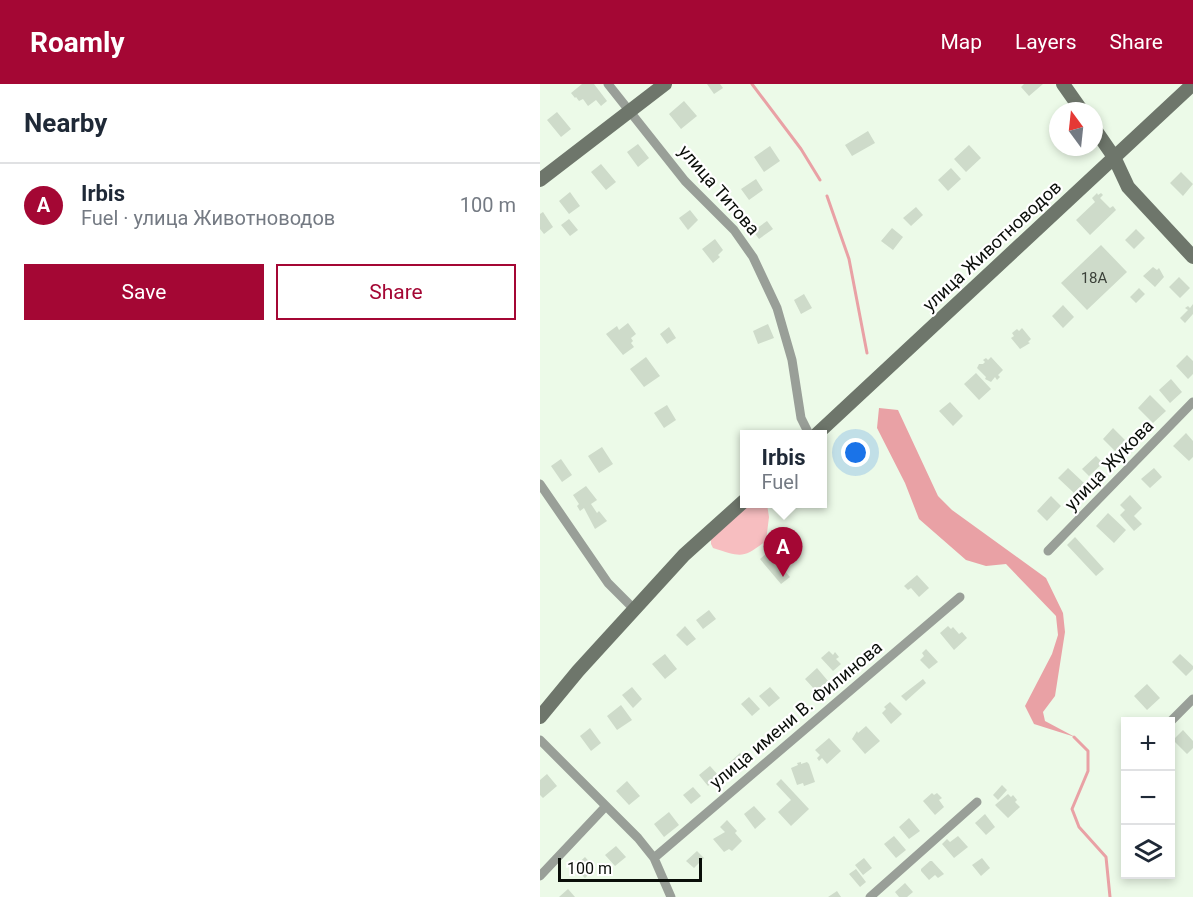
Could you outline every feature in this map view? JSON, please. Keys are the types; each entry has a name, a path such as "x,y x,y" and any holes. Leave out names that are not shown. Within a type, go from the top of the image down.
{"main road":[{"path":"540,180 665,84"},
{"path":"1063,84 1076,102"},
{"name":"улица Животноводов","path":"823,430 1193,84"},
{"path":"1103,141 1114,157 1128,187 1193,257"},
{"path":"540,717 578,671 684,555 740,505"}],"street":[{"name":"улица Титова","path":"608,84 685,181 734,230 753,257 777,308 792,360 801,418 807,430"},
{"name":"улица Жукова","path":"1048,551 1193,402"},
{"path":"540,484 608,583 635,610"},
{"name":"улица имени В. Филинова","path":"654,858 960,597"},
{"path":"1175,717 1193,699"},
{"path":"540,740 638,837 654,858 671,897"},
{"path":"870,897 977,802"},
{"path":"540,876 606,806"}],"shaded area":[{"path":"879,408 898,410 938,496 952,510 1046,578 1063,613 1065,632 1055,696 1043,712 1045,721 1075,737 1034,724 1025,706 1052,654 1058,635 1056,616 1006,564 986,566 966,560 919,519 905,483 877,428"},
{"path":"744,508 768,508 769,517 766,541 752,551 741,555 713,548 711,538"}],"building":[{"path":"582,84 594,84 607,101 601,106 596,100 588,106 583,99 579,101 571,93"},
{"path":"707,84 720,84 723,88 714,94"},
{"path":"1024,84 1043,84 1029,96 1021,87"},
{"path":"684,101 697,116 681,129 669,114"},
{"path":"557,112 571,129 561,137 547,120"},
{"path":"868,131 875,143 852,156 845,145"},
{"path":"638,144 649,158 638,167 627,152"},
{"path":"969,145 981,158 966,172 954,159"},
{"path":"770,146 780,161 764,172 754,157"},
{"path":"601,164 616,182 606,190 591,172"},
{"path":"951,168 961,179 948,191 938,180"},
{"path":"1181,172 1193,184 1183,196 1170,183"},
{"path":"756,179 763,190 749,200 741,189"},
{"path":"570,192 580,206 569,214 559,201"},
{"path":"1097,193 1098,195 1101,193 1103,195 1100,198 1110,208 1113,206 1116,210 1090,235 1076,220 1095,202 1092,198"},
{"path":"916,207 923,215 911,226 903,218"},
{"path":"690,210 698,220 688,230 679,218"},
{"path":"543,212 553,227 544,234 540,229 540,214"},
{"path":"569,219 578,230 570,236 561,225"},
{"path":"767,221 773,229 759,239 753,231"},
{"path":"892,228 903,237 893,250 881,241"},
{"path":"1136,229 1145,238 1134,249 1125,240"},
{"path":"715,239 723,250 718,255 720,257 713,263 702,249"},
{"path":"1101,245 1127,272 1087,310 1061,283"},
{"path":"1153,267 1157,270 1159,268 1164,277 1155,287 1143,276"},
{"path":"1179,277 1190,288 1180,298 1169,287"},
{"path":"1139,288 1145,294 1136,303 1130,297"},
{"path":"804,294 812,308 801,314 794,300"},
{"path":"1193,304 1193,314 1185,323 1180,318 1188,310 1185,308 1188,306 1190,308"},
{"path":"1063,305 1074,317 1063,328 1052,316"},
{"path":"628,323 636,334 631,338 634,347 623,355 606,334 617,326 619,330"},
{"path":"768,324 774,338 758,344 753,331"},
{"path":"669,327 676,338 667,344 660,334"},
{"path":"1022,328 1031,339 1028,342 1030,343 1020,349 1011,338 1014,336 1012,333"},
{"path":"1187,355 1193,361 1193,374 1188,379 1176,366"},
{"path":"646,357 660,376 644,387 630,369"},
{"path":"991,357 1003,370 997,380 995,377 991,382 985,379 986,377 977,368 979,364 985,362 983,360"},
{"path":"976,373 991,389 979,400 964,384"},
{"path":"1171,379 1182,392 1170,403 1159,390"},
{"path":"1150,395 1166,411 1153,423 1138,408"},
{"path":"950,402 963,416 953,426 939,411"},
{"path":"667,405 676,420 664,428 654,413"},
{"path":"1113,428 1125,440 1115,451 1103,439"},
{"path":"1186,433 1193,441 1193,457 1189,461 1173,446"},
{"path":"602,447 613,464 599,473 588,456"},
{"path":"1096,456 1103,463 1089,476 1082,469"},
{"path":"561,459 572,475 562,482 551,466"},
{"path":"1068,468 1084,483 1074,493 1058,478"},
{"path":"1154,468 1162,477 1150,488 1141,479"},
{"path":"586,486 597,500 591,504 607,521 595,529 584,508 580,511 577,506 579,504 573,495"},
{"path":"1130,495 1142,508 1134,516 1142,524 1134,531 1120,515 1125,510 1120,505"},
{"path":"1051,496 1061,506 1047,521 1037,511"},
{"path":"1108,513 1126,530 1114,543 1096,526"},
{"path":"1075,537 1104,569 1096,576 1067,545"},
{"path":"768,552 790,577 781,584 760,559"},
{"path":"917,575 929,588 919,597 911,588 908,590 904,586"},
{"path":"709,610 716,619 703,629 696,620"},
{"path":"685,626 696,639 687,646 676,635"},
{"path":"948,626 951,629 953,627 959,634 962,632 967,638 954,650 940,633"},
{"path":"926,649 938,662 929,669 920,660"},
{"path":"829,651 833,655 835,652 839,657 836,659 841,664 833,671 821,658"},
{"path":"665,654 677,669 665,679 652,664"},
{"path":"1180,654 1193,666 1186,676 1172,662"},
{"path":"817,668 828,681 816,691 805,679"},
{"path":"923,679 926,683 906,701 901,696"},
{"path":"1147,684 1160,698 1147,710 1134,696"},
{"path":"632,687 642,699 633,708 622,695"},
{"path":"770,687 780,698 769,707 759,696"},
{"path":"749,697 760,709 752,716 741,704"},
{"path":"890,702 902,714 891,724 882,713 886,709 884,707"},
{"path":"621,705 632,720 617,730 607,716"},
{"path":"866,726 880,741 865,754 852,739 857,731 858,733"},
{"path":"590,728 601,743 591,751 580,736"},
{"path":"1183,730 1193,741 1193,748 1187,754 1175,742 1175,738"},
{"path":"829,738 841,751 827,764 822,758 819,761 817,758 820,755 815,750"},
{"path":"740,753 749,763 738,773 729,763"},
{"path":"801,762 801,764 807,762 809,764 815,782 804,786 803,783 797,785 791,768"},
{"path":"710,766 719,776 708,786 699,775"},
{"path":"547,774 557,786 543,798 540,795 540,780"},
{"path":"781,779 809,809 791,826 778,812 791,800 776,784"},
{"path":"627,781 640,796 629,805 616,791"},
{"path":"1002,785 1007,790 998,800 993,795"},
{"path":"693,787 701,796 691,804 683,795"},
{"path":"932,793 934,795 937,793 942,798 939,800 944,807 935,815 923,801"},
{"path":"1008,794 1011,797 1013,795 1020,807 1008,818 995,805"},
{"path":"754,806 766,819 755,829 744,814"},
{"path":"669,812 679,825 664,837 654,824"},
{"path":"985,814 995,827 986,835 975,823"},
{"path":"909,818 920,831 909,839 899,827"},
{"path":"727,820 742,841 732,851 729,849 724,852 713,839 725,832 720,827"},
{"path":"894,836 906,850 896,858 884,844"},
{"path":"958,836 968,847 954,858 942,844 947,839 950,842"},
{"path":"616,846 626,857 615,866 605,855"},
{"path":"697,851 704,858 694,868 686,861"},
{"path":"585,857 595,868 585,878 574,867"},
{"path":"864,858 872,868 863,875 855,865"},
{"path":"982,858 990,868 981,876 972,865"},
{"path":"930,861 944,874 938,878 935,875 929,880 921,869"},
{"path":"856,869 866,882 860,887 849,874"},
{"path":"905,883 913,892 907,897 899,897 895,892"},
{"path":"568,889 575,897 559,897"},
{"path":"837,891 841,897 828,897"}],"waterway":[{"path":"752,84 801,149 820,180"},
{"path":"827,196 849,259 867,353"},
{"path":"1074,737 1088,751 1088,771 1072,809 1079,827 1106,857 1110,897"}],"place":[{"name":"Irbis","path":"783,577"}]}
